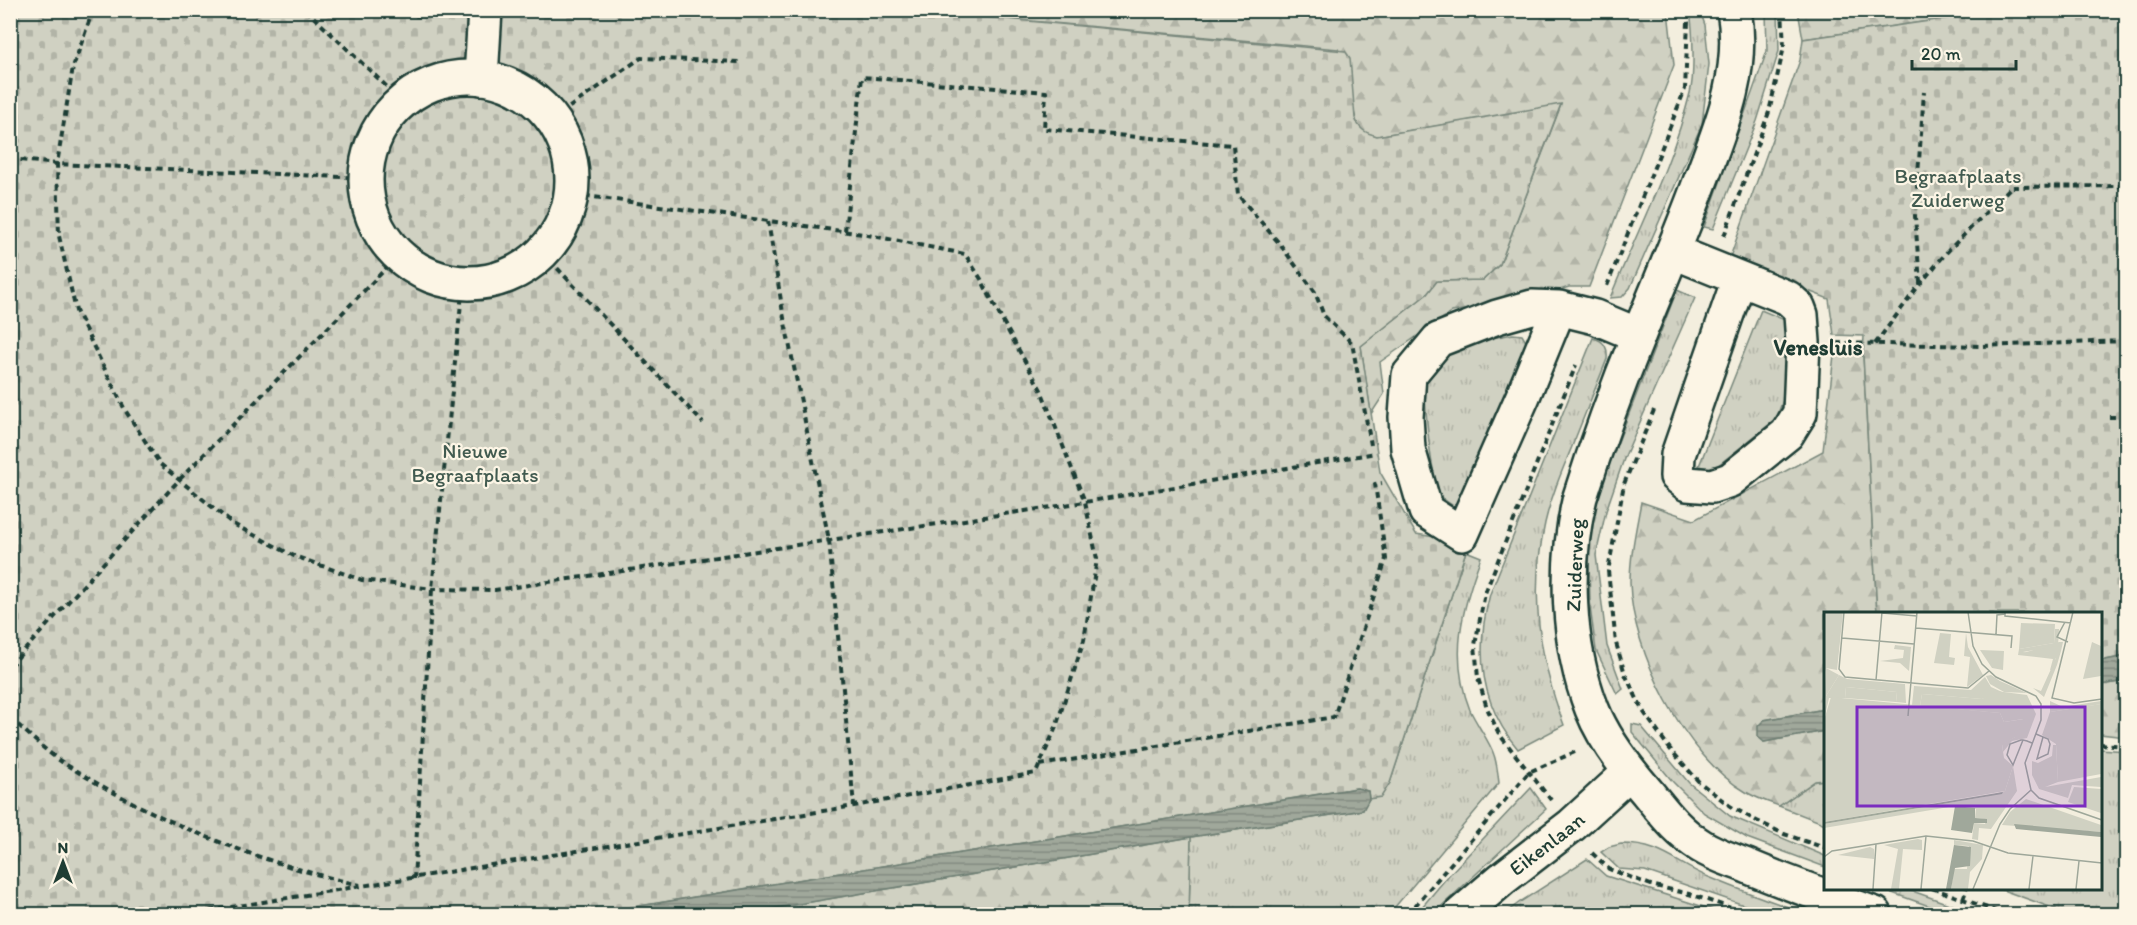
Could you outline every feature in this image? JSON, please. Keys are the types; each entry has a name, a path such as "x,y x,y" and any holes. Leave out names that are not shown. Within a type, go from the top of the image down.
{"street":[{"path":"481,78 484,10"},
{"name":"Zuiderweg","path":"1734,10 1738,29 1735,74 1725,116 1674,252 1638,335 1575,516 1572,552 1573,623 1585,689 1593,711 1630,772 1678,831 1703,848 1786,883 1875,915"},
{"path":"453,78 481,78 508,85 525,94 552,119 565,142 572,167 572,194 562,225 543,253 520,270 493,281 463,283 428,275 398,256 380,234 369,207 365,178 368,157 375,136 402,101 426,86 453,78"},
{"path":"1674,252 1788,298 1798,307 1801,315 1803,342 1800,413 1787,434 1730,480 1712,486 1687,484 1677,476 1678,455 1725,273"},
{"path":"1559,308 1462,534 1426,511 1412,464 1406,417 1409,375 1437,340 1497,317 1532,307 1559,308 1595,317 1638,335"},
{"name":"Eikenlaan","path":"1461,915 1502,879 1572,825 1630,772"}],"path":[{"path":"93,10 73,67 57,164 58,236 76,311 125,410 160,464 233,524 294,556 363,580 432,589 495,590 1086,501 1372,454 1412,464"},
{"path":"306,10 402,101"},
{"path":"1725,273 1784,47 1782,10"},
{"path":"552,119 641,57 741,62"},
{"path":"845,231 862,77 1046,92 1044,129 1233,145 1238,195 1279,243 1315,292 1324,316 1352,343 1372,454"},
{"path":"1920,284 1915,216 1924,92"},
{"path":"10,159 57,164 365,178"},
{"path":"1875,344 1947,252 2011,187 2127,186"},
{"path":"189,915 854,806 1036,773 1056,727 1084,639 1097,559 1086,501 1041,390 981,279 964,254 845,231 572,194"},
{"path":"768,222 783,313 829,540 854,806"},
{"path":"543,253 703,423"},
{"path":"10,666 179,480 398,256"},
{"path":"414,879 432,589 463,283"},
{"path":"1803,342 1980,346 2127,341"},
{"name":"Zuiderweg","path":"1656,406 1624,484 1608,571 1616,643 1625,674 1643,711 1670,749 1699,782 1730,806 1757,821 1784,834 1824,848"},
{"path":"2109,417 2127,417"},
{"path":"1040,765 1334,717 1386,559 1375,484 1412,464"},
{"path":"10,718 61,761 157,816 264,859 331,879 364,885"},
{"path":"2101,744 2127,746"},
{"path":"1408,915 1529,772"},
{"path":"1935,889 2004,915"},
{"path":"1964,899 1967,889"}],"green space":[{"name":"Nieuwe Begraafplaats","path":"10,11 921,11 1345,51 1350,58 1355,118 1363,130 1377,136 1561,104 1500,264 1483,280 1437,281 1427,294 1361,346 1380,472 1416,534 1441,538 1466,551 1390,783 1381,797 1369,799 1368,791 1356,788 591,914 11,914"},
{"path":"921,11 1668,11 1674,65 1589,287 1569,287 1544,295 1452,312 1380,362 1384,394 1371,414 1361,346 1427,294 1437,281 1483,280 1500,264 1561,105 1377,136 1358,127 1338,49"},
{"path":"1690,11 1700,11 1705,25 1709,64 1702,124 1630,288 1622,297 1610,298 1664,171 1683,119 1693,75"},
{"path":"1766,11 1778,11 1779,51 1757,121 1713,229 1704,227 1767,51"},
{"path":"1798,11 2000,11 1803,39"},
{"name":"Begraafplaats Zuiderweg","path":"2000,11 2126,11 2126,656 2101,661 2101,612 1877,612 1863,355 1864,336 1834,335 1829,299 1729,260 1800,60 1803,39"},
{"path":"1677,290 1695,298 1625,456 1606,511 1596,555 1607,646 1623,689 1617,694 1596,650 1590,607 1590,536 1597,496"},
{"path":"1761,310 1787,321 1783,400 1776,419 1712,470 1699,466"},
{"path":"1513,334 1522,335 1528,345 1462,511 1442,497 1434,475 1424,380 1447,350"},
{"path":"1593,338 1605,346 1607,359 1550,504 1540,549 1538,575 1537,600 1543,650 1555,700 1564,725 1518,749 1495,713 1488,695 1482,656 1485,615 1490,594"},
{"path":"1834,355 1863,355 1877,612 1824,612 1824,709 1764,720 1764,742 1824,731 1824,780 1815,781 1779,806 1750,794 1724,776 1702,754 1683,729 1666,700 1651,670 1640,640 1633,610 1630,583 1632,553 1641,502 1694,520 1823,451"},
{"path":"1466,551 1481,557 1468,595 1460,633 1460,671 1470,710 1494,755 1499,783 1389,914 1189,914 1191,837 1363,810 1368,791 1390,783"},
{"path":"2126,681 2126,737 2101,734 2101,685"},
{"path":"1632,724 1641,726 1689,783 1730,816 1824,856 1824,867 1747,838 1704,813 1673,782 1632,732"},
{"path":"2101,749 2126,751 2126,914 2069,914 2000,889 2101,889"},
{"path":"1824,780 1824,824 1779,806 1815,781"},
{"path":"1531,788 1546,809 1433,914 1416,914 1449,875"},
{"path":"1191,837 1189,914 741,914"},
{"path":"1621,844 1648,847 1699,873 1808,914 1770,914 1645,871 1619,869 1601,852"},
{"path":"1587,859 1606,876 1726,914 1504,914"},
{"path":"1881,889 1907,889 1977,914 1952,914"}],"shaded area":[{"path":"2126,656 2126,681 2101,685 2101,661"},
{"path":"1824,709 1824,731 1764,742 1758,737 1758,726 1764,720"},
{"path":"1357,788 1368,791 1369,799 1363,810 741,914 591,914"}],"building":[{"path":"416,10 432,10 432,17 416,17"}],"district":[{"name":"Venesluis","path":"1818,347"}]}
